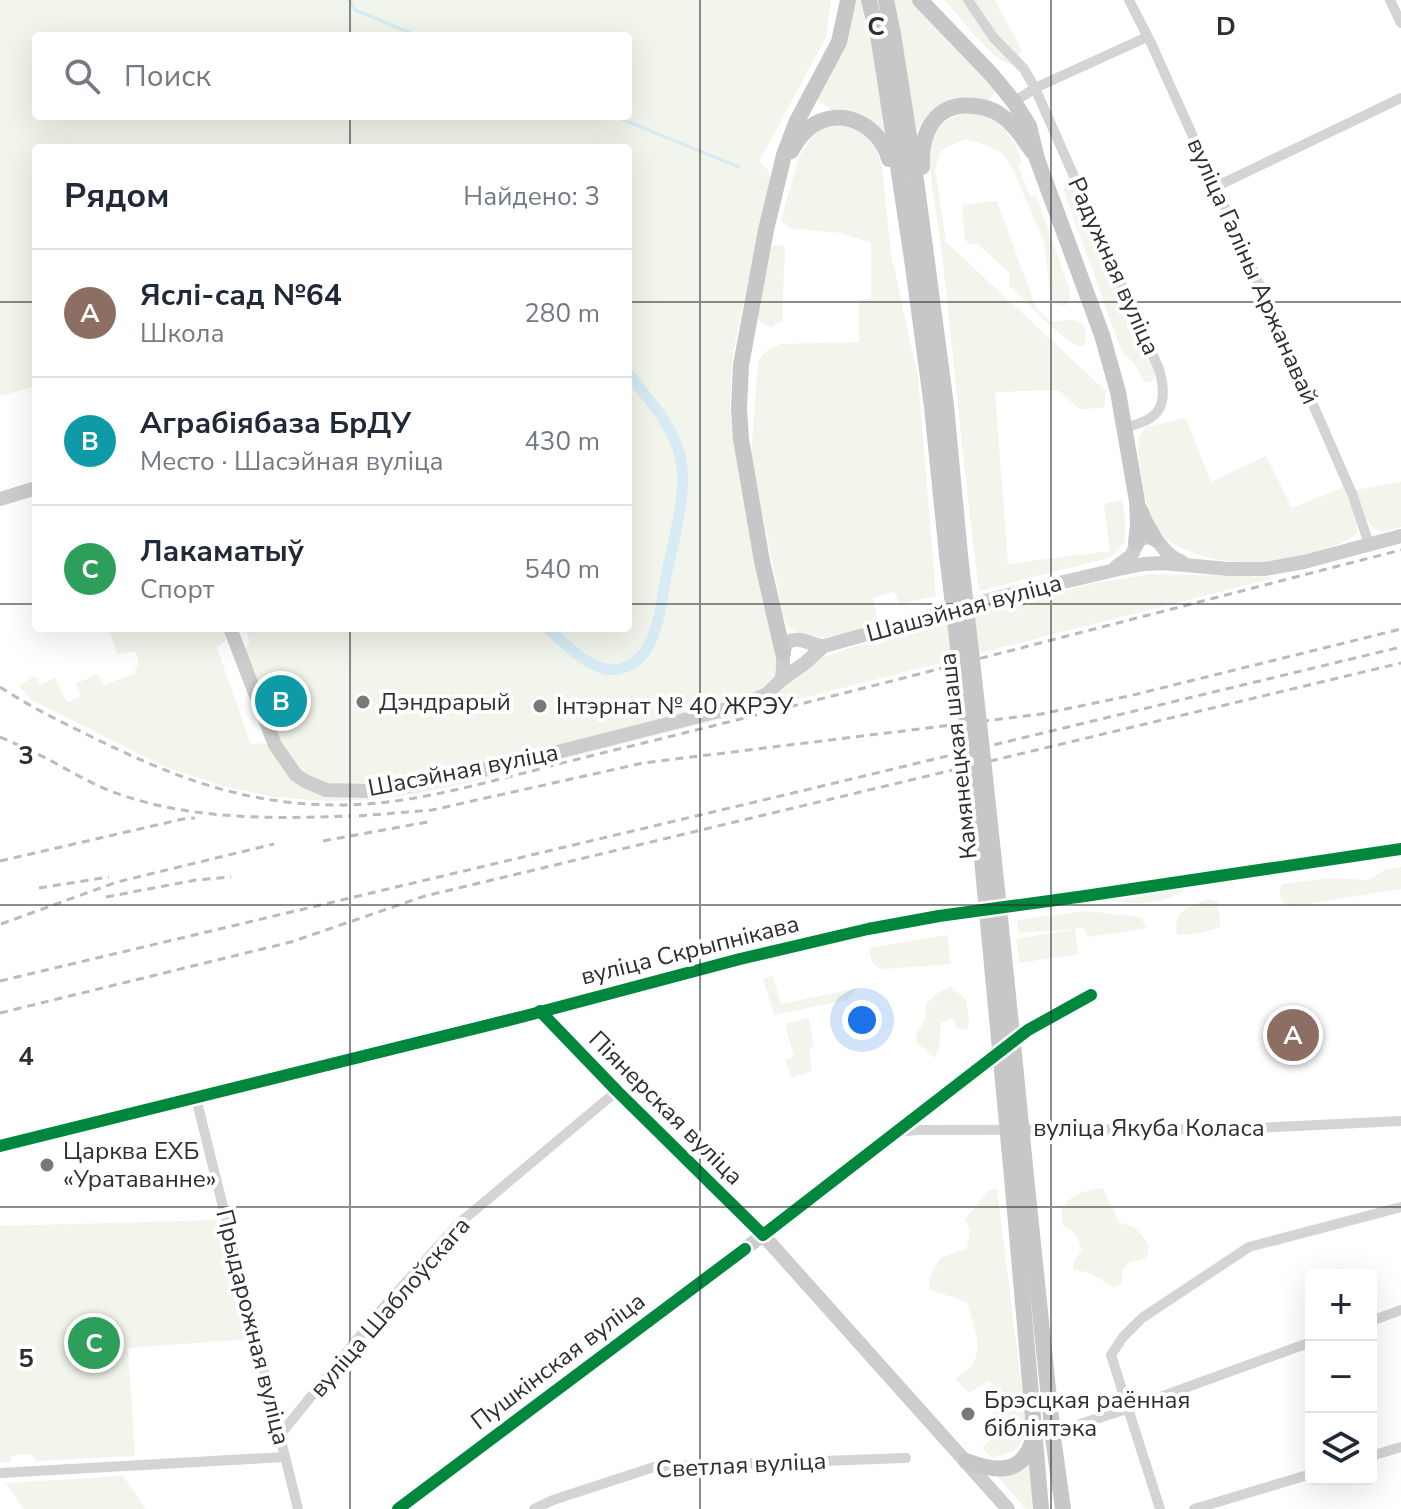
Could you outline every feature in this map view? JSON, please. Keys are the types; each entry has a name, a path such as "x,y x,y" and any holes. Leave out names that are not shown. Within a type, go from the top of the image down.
{"main road":[{"path":"781,680 785,672 783,655 741,439 739,395 746,334 786,146 839,42 848,0"},
{"name":"Камянецкая шаша","path":"869,0 920,265"},
{"name":"Камянецкая шаша","path":"886,0 906,112 932,407 954,555 977,806 1019,1177 1061,1506"},
{"path":"920,0 979,60 1014,102 1029,126 1037,159 1102,335 1118,392 1137,501 1137,559 1148,564 1161,554 1158,542"},
{"path":"780,170 805,131 819,122 841,118 870,128 880,137 887,150 906,249 920,265 930,239 922,151 928,127 941,113 962,105 988,108 1002,115 1015,128 1037,159"},
{"path":"0,499 32,489"},
{"path":"1137,501 1145,522 1168,554 1179,561 1202,567"},
{"name":"Шашэйная вуліца","path":"805,663 824,646 1004,596 1105,572 1148,564 1242,569 1277,567 1401,536"},
{"path":"1105,572 1128,560 1143,537 1158,542"},
{"path":"779,631 824,646"},
{"name":"Шасэйная вуліца","path":"231,632 269,733 282,757 305,781 326,790 340,791 408,786 692,719 752,702 767,694 805,663"},
{"path":"800,640 810,648 805,663 789,664 783,655 788,642 800,640"},
{"name":"Піянерская вуліца","path":"540,1011 763,1235 1008,1509"},
{"name":"вуліца Скрыпнікава","path":"0,1146 540,1011"},
{"name":"Камянецкая шаша","path":"1019,1177 1041,1509"},
{"name":"Пушкінская вуліца","path":"398,1509 763,1235"},
{"path":"966,1461 987,1469 1009,1468 1021,1461 1030,1449 1035,1430"}],"street":[{"name":"Радужная вуліца","path":"968,0 993,37 1024,69 1035,88 1159,369 1164,390 1155,414 1142,424 1124,427"},
{"name":"вуліца Галіны Аржанавай","path":"1129,0 1349,486 1369,544"},
{"path":"1390,0 1401,23"},
{"path":"1014,102 1035,88 1147,37"},
{"path":"1215,187 1401,98"},
{"name":"вуліца Скрыпнікава","path":"540,1011 740,959 896,924 1401,849"},
{"name":"Пушкінская вуліца","path":"763,1235 1028,1030 1091,995"},
{"name":"вуліца Шаблоўскага","path":"279,1436 381,1310 457,1225 617,1091"},
{"name":"Прыдарожная вуліца","path":"196,1098 298,1509"},
{"name":"вуліца Якуба Коласа","path":"896,1132 1235,1129 1401,1121"},
{"path":"1160,1509 1111,1355 1123,1337 1142,1318 1249,1247 1401,1207"},
{"path":"1377,1319 1401,1310"},
{"path":"1080,1424 1305,1344"},
{"path":"1377,1454 1401,1447"},
{"path":"0,1473 285,1457"},
{"name":"Светлая вуліца","path":"534,1509 654,1467 906,1458"},
{"path":"1194,1509 1305,1476"}],"shaded area":[{"path":"0,0 831,0 826,37 759,162 768,169 770,180 733,352 732,428 750,532 778,649 776,674 749,697 506,759 378,785 325,784 305,776 288,759 244,653 250,643 244,632 632,632 632,144 32,144 32,387 0,396"},
{"path":"854,0 863,0 875,53 885,131 830,112 828,107 814,99"},
{"path":"893,0 913,0 996,90 988,101 945,103 916,132"},
{"path":"944,0 995,0 1022,51 1012,65 985,46"},
{"path":"978,113 1001,126 1015,145 1022,162 1018,165 1030,196 1036,195 1069,288 1070,299 1066,305 1060,305 1051,299 1044,242 1013,169 1003,154 990,146 965,139 941,150 935,168 946,242 1106,391 1104,408 1080,409 1057,390 995,392 1008,564 1110,551 1104,504 1122,500 1125,515 1125,543 1109,558 979,591 930,152 934,135 943,123 962,115"},
{"path":"829,125 857,129 865,134 874,144 882,166 891,254 918,378 936,596 900,604 894,592 873,598 878,623 826,637 812,637 790,628 783,616 751,456 758,363 764,353 780,344 859,342 859,300 871,299 871,243 841,233 789,228 781,220 799,157 814,133"},
{"path":"1068,182 1073,183 1153,366 1155,377 1151,382 1145,382 1120,347 1064,191"},
{"path":"997,201 1036,308 1050,321 1081,323 1086,334 1085,344 1073,344 1054,329 1009,285 1010,274 978,244 971,245 965,240 962,205"},
{"path":"782,245 785,251 782,320 772,327 763,324 757,316 770,249"},
{"path":"1186,418 1211,482 1266,456 1292,508 1344,487 1357,522 1357,533 1344,542 1318,551 1262,563 1214,559 1183,549 1170,541 1154,525 1146,501 1139,436 1146,427"},
{"path":"1401,482 1401,527 1382,531 1375,529 1367,520 1356,490"},
{"path":"1151,574 1278,577 489,778 416,794 369,800 274,797 226,787 163,766 30,699 19,686 35,676 40,685 55,678 67,703 81,696 75,684 98,674 104,685 136,673 135,668 139,666 136,651 117,654 110,632 224,632 226,640 217,648 251,745 269,745 282,764 337,796 696,724 758,708 821,658 897,634 1094,583"},
{"path":"1401,867 1401,889 1288,907 1281,899 1283,884 1329,878 1368,880 1386,869"},
{"path":"1192,886 1152,902 1110,900"},
{"path":"1209,899 1217,901 1221,927 1177,935 1180,914"},
{"path":"1086,911 1140,917 1147,928 1088,937 1083,928 1075,928 1078,954 1020,963 1016,939 1074,929 1019,933 1017,920"},
{"path":"947,935 951,964 885,969 875,965 869,948"},
{"path":"773,976 781,1004 857,988 847,1000 774,1015 763,978"},
{"path":"950,987 966,999 967,1031 957,1027 953,1018 941,1023 935,1058 916,1042 918,1031 925,1020 926,1003"},
{"path":"809,1018 814,1047 809,1049 812,1071 791,1078 786,1060 794,1057 785,1024"},
{"path":"1103,1188 1119,1223 1137,1230 1149,1247 1146,1258 1128,1263 1122,1272 1122,1283 1114,1287 1090,1274 1074,1270 1073,1263 1082,1250 1076,1235 1063,1226 1062,1217 1064,1206 1073,1197"},
{"path":"997,1189 1027,1432 1016,1450 992,1458 982,1448 1004,1426 987,1407 996,1393 994,1383 988,1381 969,1393 955,1379 971,1367 977,1352 976,1335 967,1303 930,1290 929,1278 940,1258 967,1248 970,1231 965,1219 989,1190"},
{"path":"217,1220 249,1339 128,1348 135,1456 36,1461 34,1455 25,1454 10,1457 11,1462 0,1463 0,1226"},
{"path":"1030,1457 1032,1509 1026,1509 994,1473"},
{"path":"123,1476 146,1509 24,1509 6,1483"}],"waterway":[{"path":"349,0 355,10 408,32"},
{"path":"624,120 739,167"},
{"path":"552,632 589,663 609,670 626,667 639,659 657,624 680,512 682,465 677,445 665,423 632,378"}],"railway":[{"path":"0,687 44,713 149,764 208,785 300,803 383,803 480,784 1401,550"},
{"path":"359,816 432,810 643,763 1041,714 1129,696 1401,629"},
{"path":"0,981 1401,647"},
{"path":"0,1013 291,942 425,896 1401,663"},
{"path":"0,737 110,791 169,808 229,816 351,816"},
{"path":"0,861 195,818"},
{"path":"323,841 433,821"},
{"path":"1,924 117,882 274,844"},
{"path":"39,888 109,877"},
{"path":"106,897 196,880 231,877"}],"cycle path":[{"path":"0,1146 868,929 1401,849"},
{"path":"540,1011 763,1235 1028,1030 1091,995"},
{"path":"398,1509 745,1249"}],"place":[{"name":"Аграбіябаза БрДУ","path":"281,701"},
{"name":"Дэндрарый","path":"363,702"},
{"name":"Інтэрнат № 40 ЖРЭУ","path":"540,706"},
{"name":"Яслі-сад №64","path":"1293,1035"},
{"name":"Царква ЕХБ «Уратаванне»","path":"47,1165"},
{"name":"Лакаматыў","path":"94,1343"},
{"name":"Брэсцкая раённая бібліятэка","path":"968,1414"}]}
